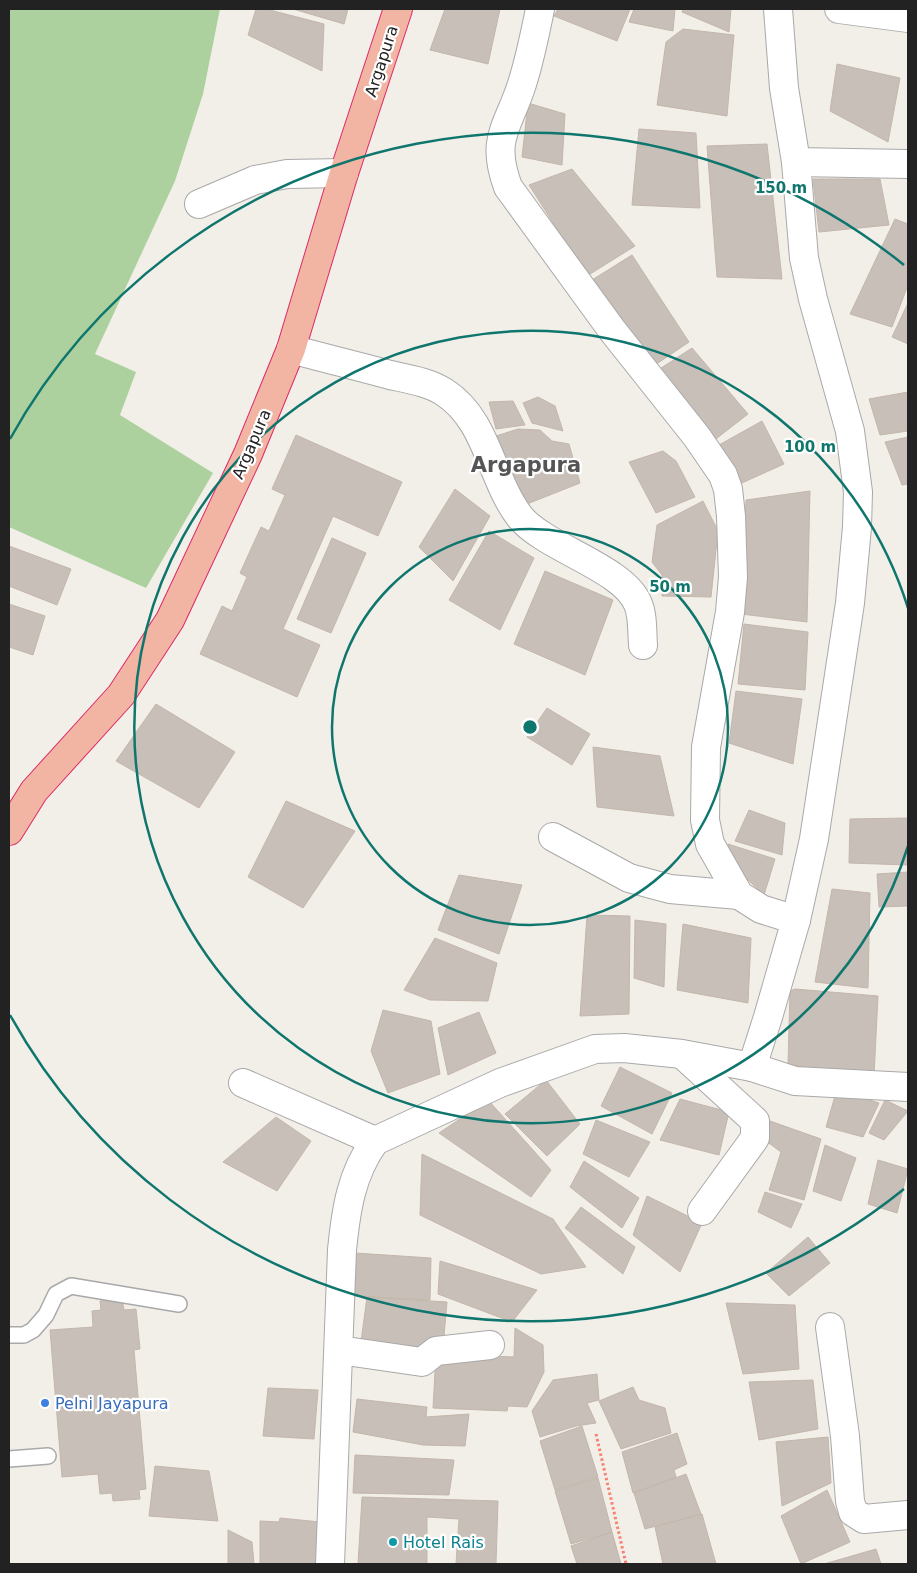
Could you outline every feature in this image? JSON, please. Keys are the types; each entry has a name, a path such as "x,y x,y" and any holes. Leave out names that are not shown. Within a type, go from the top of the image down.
{"highway":[{"name":"Argapura","path":"9,830 34,791 121,695 170,620 248,454 291,349 344,173 398,9"}],"street":[{"path":"540,9 533,46 522,86 501,134 499,150 501,168 508,187 612,330 712,457 723,475 728,489 733,577 730,612 706,747 705,820 710,844 739,895"},
{"path":"752,1067 796,920 814,839 850,603 858,492 850,431 813,299 804,258 796,162 784,88 778,9"},
{"path":"839,9 908,18"},
{"path":"796,162 908,164"},
{"path":"199,204 255,180 287,174 344,173"},
{"path":"291,349 418,382 443,391 463,406 477,428 509,499 521,517 537,532 587,560 627,587 639,604 643,645"},
{"path":"553,837 629,878 670,889 739,895 761,909 796,920"},
{"path":"330,1564 342,1250 347,1201 364,1157 375,1142 500,1083 595,1049 624,1048 682,1054 752,1067 795,1080 908,1087"},
{"path":"682,1054 755,1121 755,1138 702,1212"},
{"path":"243,1083 375,1142"},
{"path":"830,1326 845,1436 850,1501 853,1512 864,1519 908,1515"},
{"path":"339,1350 422,1362 436,1351 490,1345"}],"lane":[{"path":"9,1335 24,1335 33,1330 46,1315 56,1294 71,1286 179,1304"},
{"path":"9,1459 48,1456"}],"path":[{"path":"596,1434 626,1564"}],"green space":[{"path":"9,9 220,9 203,94 175,181 95,354 136,372 120,415 213,473 146,588 9,527"}],"building":[{"path":"256,9 266,9 324,24 322,71 248,35"},
{"path":"293,9 348,9 344,24"},
{"path":"445,9 500,9 488,64 430,50"},
{"path":"558,9 630,9 617,41 554,16"},
{"path":"634,9 675,9 673,31 629,22"},
{"path":"683,9 731,9 729,32 682,12"},
{"path":"683,29 734,35 727,116 657,105 666,42"},
{"path":"837,64 900,78 888,142 830,111"},
{"path":"528,103 565,114 562,165 522,157"},
{"path":"639,129 696,133 700,208 632,205"},
{"path":"767,144 782,279 717,277 707,146"},
{"path":"572,169 635,246 587,276 529,185"},
{"path":"813,179 880,179 889,225 819,232"},
{"path":"895,219 908,224 908,285 892,327 850,314"},
{"path":"632,255 689,342 652,367 592,280"},
{"path":"908,303 908,344 892,337"},
{"path":"692,348 748,414 712,442 658,370"},
{"path":"908,392 908,431 880,435 869,399"},
{"path":"538,397 555,406 563,431 532,423 523,403"},
{"path":"513,401 525,425 496,429 489,402"},
{"path":"762,421 784,464 733,487 719,445"},
{"path":"518,429 540,430 552,441 569,444 580,483 522,506 496,436"},
{"path":"296,435 402,482 378,536 333,516 283,629 320,645 297,697 200,654 222,606 232,611 247,577 240,573 261,527 269,531 285,495 272,489"},
{"path":"908,437 908,484 902,485 885,442"},
{"path":"663,451 676,461 695,497 656,513 629,462"},
{"path":"455,489 490,516 453,581 419,547"},
{"path":"810,491 807,622 741,614 746,500"},
{"path":"703,501 718,531 711,597 662,596 662,575 652,562 657,525"},
{"path":"489,531 534,558 500,630 449,600"},
{"path":"332,538 366,553 331,633 297,619"},
{"path":"9,546 71,569 57,605 9,586"},
{"path":"545,571 613,600 585,675 514,644"},
{"path":"9,604 45,616 33,655 9,647"},
{"path":"744,624 808,632 805,690 738,684"},
{"path":"736,691 802,699 793,764 729,743"},
{"path":"156,704 235,752 199,808 116,761"},
{"path":"547,708 590,734 572,765 527,737"},
{"path":"593,747 660,756 674,816 597,807"},
{"path":"286,801 355,831 303,908 248,877"},
{"path":"749,810 785,823 782,855 735,841"},
{"path":"908,818 908,865 849,863 850,819"},
{"path":"728,844 775,859 764,895 727,860"},
{"path":"908,872 908,906 879,907 877,874"},
{"path":"459,875 522,885 499,954 438,930"},
{"path":"832,889 870,893 868,988 815,982"},
{"path":"587,915 630,916 629,1014 580,1016"},
{"path":"635,920 666,924 664,987 634,978"},
{"path":"683,924 751,938 748,1003 677,990"},
{"path":"435,938 497,963 488,1001 430,1000 404,990"},
{"path":"795,989 878,996 874,1076 788,1065 790,991"},
{"path":"383,1010 431,1021 440,1074 388,1093 371,1051"},
{"path":"479,1012 496,1053 448,1075 438,1028"},
{"path":"620,1067 672,1093 652,1134 601,1106"},
{"path":"546,1080 580,1124 547,1156 505,1114"},
{"path":"837,1089 879,1103 863,1137 826,1127"},
{"path":"680,1099 729,1112 719,1155 660,1140"},
{"path":"488,1100 551,1170 531,1197 439,1133"},
{"path":"885,1100 908,1111 884,1140 869,1133"},
{"path":"276,1117 311,1141 277,1191 223,1162"},
{"path":"596,1120 650,1142 629,1177 583,1154"},
{"path":"770,1121 821,1139 804,1200 769,1190 781,1152 762,1138"},
{"path":"825,1145 856,1158 841,1201 813,1191"},
{"path":"422,1154 553,1219 586,1267 541,1274 420,1215"},
{"path":"878,1160 908,1169 897,1213 868,1204"},
{"path":"584,1161 639,1198 622,1228 570,1187"},
{"path":"765,1192 802,1204 791,1228 758,1212"},
{"path":"647,1196 702,1223 680,1272 633,1235"},
{"path":"581,1207 635,1247 623,1274 565,1228"},
{"path":"808,1237 830,1263 789,1296 766,1273"},
{"path":"355,1253 431,1258 430,1300 351,1296"},
{"path":"440,1261 537,1290 512,1322 438,1294"},
{"path":"367,1297 447,1302 444,1336 424,1358 360,1349"},
{"path":"122,1299 124,1310 136,1309 140,1349 134,1350 146,1489 139,1490 140,1499 113,1501 112,1493 100,1494 98,1474 62,1477 50,1330 93,1327 92,1311 101,1310 100,1301"},
{"path":"726,1303 795,1305 799,1369 743,1374"},
{"path":"515,1328 543,1345 544,1372 527,1407 508,1406 507,1411 433,1408 436,1354 514,1357"},
{"path":"597,1374 599,1400 587,1403 596,1423 576,1426 540,1437 532,1411 553,1380"},
{"path":"813,1380 818,1429 759,1440 749,1382"},
{"path":"633,1387 639,1400 665,1408 671,1433 621,1449 599,1401"},
{"path":"268,1388 318,1390 314,1439 263,1436"},
{"path":"357,1399 427,1407 426,1417 469,1414 465,1446 423,1445 353,1432"},
{"path":"582,1426 598,1477 555,1490 540,1441"},
{"path":"677,1433 687,1464 674,1470 676,1477 633,1493 622,1452"},
{"path":"828,1437 831,1483 782,1506 776,1442"},
{"path":"355,1455 454,1460 449,1495 353,1493"},
{"path":"155,1466 209,1471 218,1521 149,1516"},
{"path":"686,1474 701,1514 645,1529 634,1493"},
{"path":"598,1478 612,1532 571,1544 555,1491"},
{"path":"827,1490 850,1542 801,1564 781,1516"},
{"name":"Hotel Rais","path":"362,1497 498,1501 496,1564 456,1564 459,1519 427,1517 427,1564 358,1564"},
{"path":"702,1514 716,1564 663,1564 655,1527"},
{"path":"280,1518 320,1522 316,1564 260,1564 260,1521 279,1522"},
{"path":"228,1530 252,1542 254,1564 228,1564"},
{"path":"612,1532 621,1564 577,1564 571,1546"},
{"path":"876,1549 881,1564 824,1564"}],"place":[{"name":"Pelni Jayapura","path":"45,1403"},
{"name":"Hotel Rais","path":"393,1542"}],"district":[{"name":"Argapura","path":"526,465"}]}
